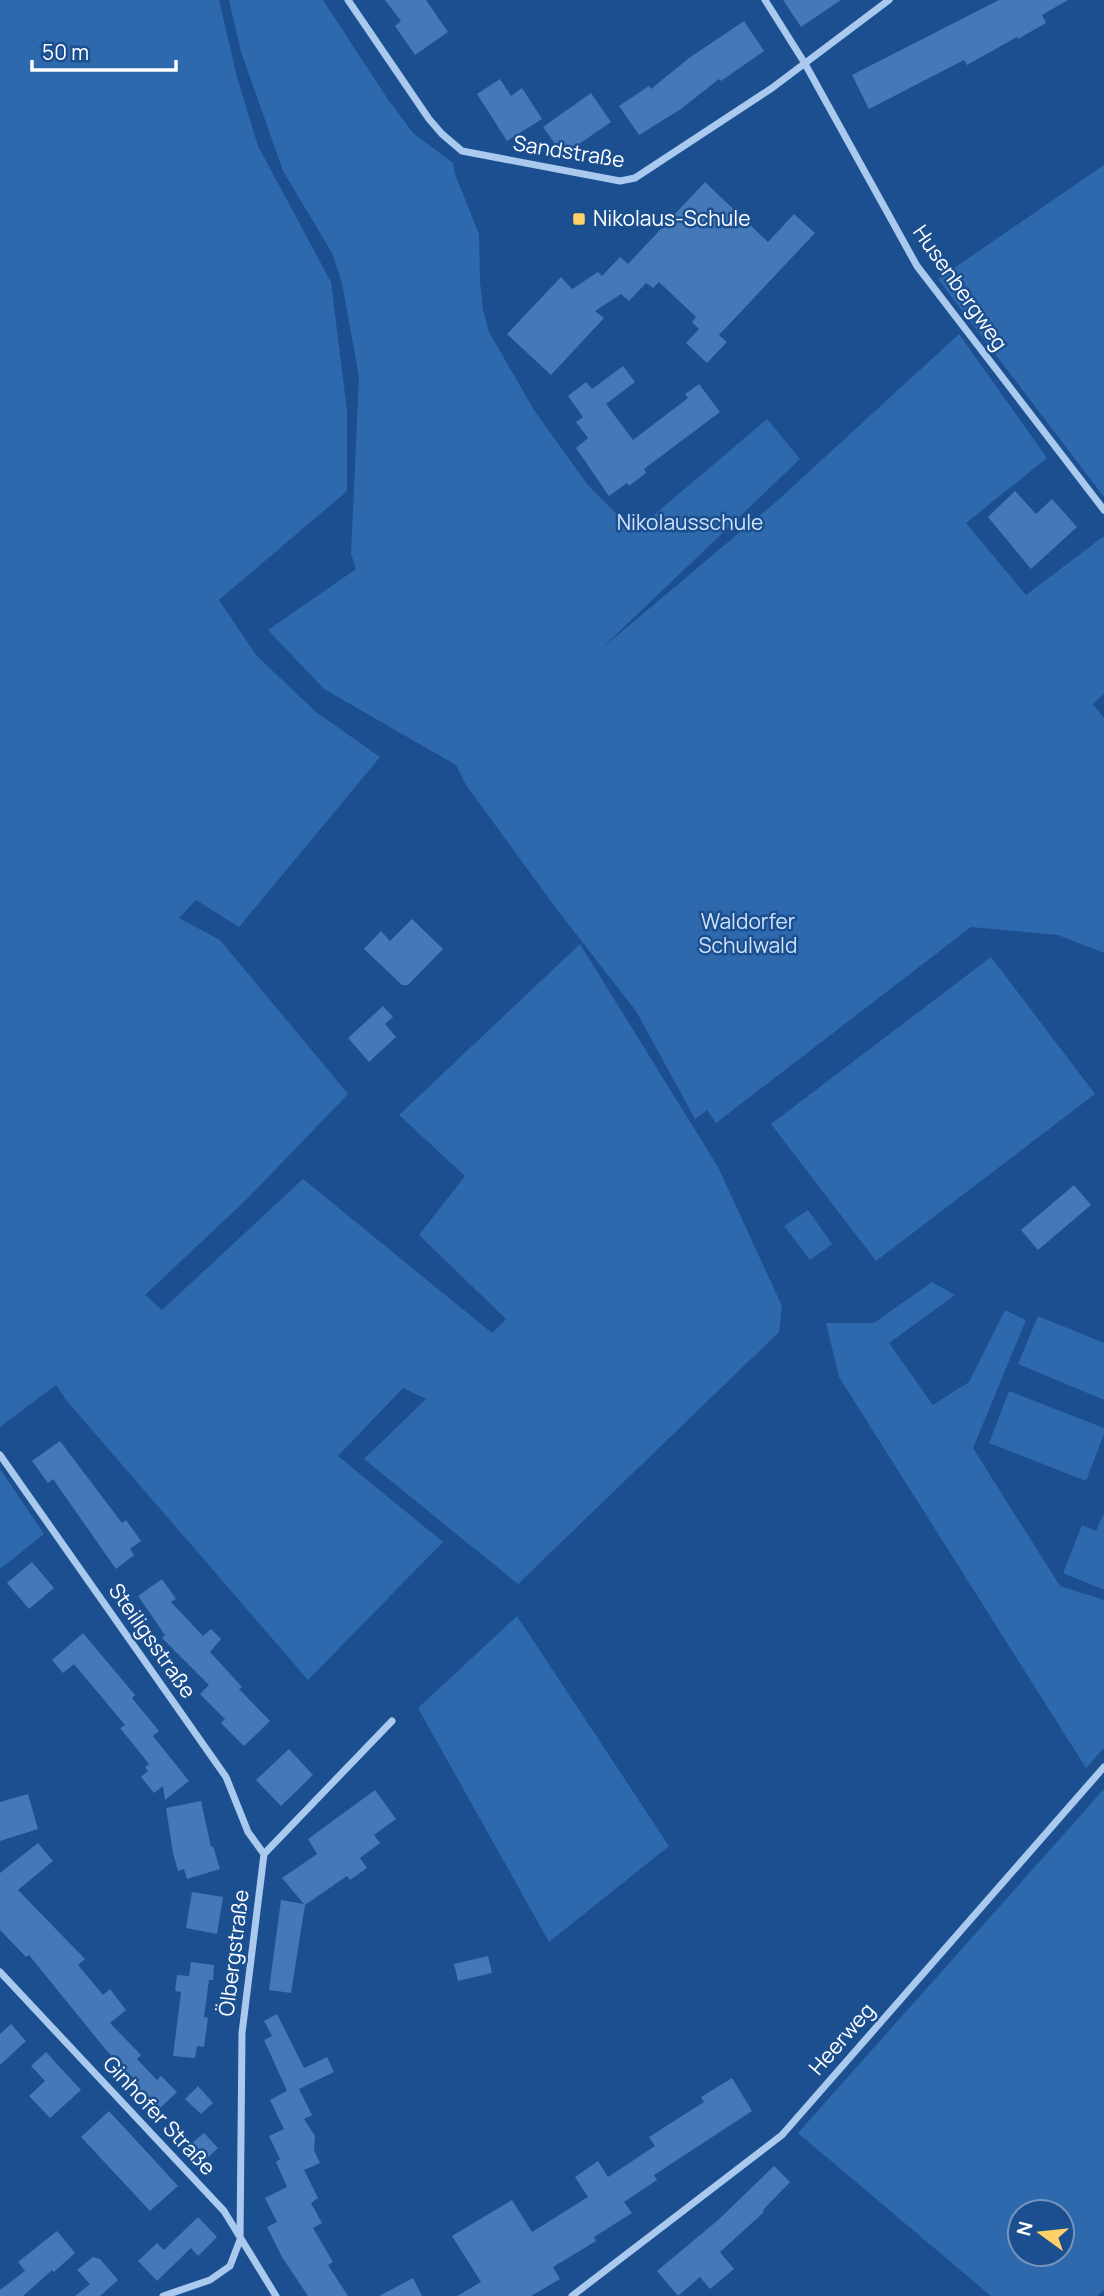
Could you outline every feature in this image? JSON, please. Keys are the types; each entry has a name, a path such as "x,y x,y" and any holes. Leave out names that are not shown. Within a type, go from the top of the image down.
{"street":[{"name":"Sandstraße","path":"348,0 429,119 462,152 620,181 635,178 772,88 889,0"},
{"name":"Husenbergweg","path":"765,0 804,62 917,266 1104,510"},
{"name":"Steiligsstraße","path":"0,1455 226,1777 248,1832 264,1854"},
{"path":"264,1854 392,1721"},
{"name":"Heerweg","path":"572,2296 782,2134 1104,1767"},
{"name":"Ölbergstraße","path":"240,2240 242,2033 264,1854"},
{"name":"Ginhofer Straße","path":"0,1972 224,2211 276,2296"},
{"path":"163,2296 210,2280 230,2266 240,2240"}],"green space":[{"path":"0,0 219,0 237,77 258,146 331,282 347,411 347,491 219,600 256,655 316,712 380,757 239,927 196,900 179,918 220,940 348,1094 247,1199 145,1295 162,1310 303,1179 492,1333 506,1319 419,1235 465,1176 399,1115 580,944 718,1167 782,1306 779,1332 518,1584 364,1459 426,1399 403,1388 338,1456 443,1542 308,1680 56,1385 0,1427"},
{"path":"229,0 323,0 413,133 453,163 479,234 480,282 489,332 534,410 587,484 634,532 767,419 800,459 601,649 777,501 959,334 1047,458 966,523 1026,595 1104,536 1104,694 1093,704 1104,718 1104,953 1058,935 971,927 716,1123 707,1110 695,1119 636,1011 555,907 466,785 456,765 324,689 268,630 356,569 351,554 359,377 342,283 332,253 283,171 241,52"},
{"path":"1104,165 1104,497 938,279"},
{"path":"991,957 1095,1094 876,1261 771,1124"},
{"path":"808,1210 832,1244 810,1260 784,1226"},
{"path":"932,1282 955,1295 889,1343 933,1405 969,1382 1005,1310 1026,1320 973,1448 1060,1586 1104,1600 1104,1748 1086,1768 839,1377 826,1323 874,1323"},
{"path":"1038,1316 1104,1343 1104,1400 1018,1364"},
{"path":"1009,1391 1104,1428 1086,1481 989,1443"},
{"path":"0,1469 44,1534 0,1569"},
{"path":"1104,1513 1104,1590 1063,1573 1082,1525 1096,1531"},
{"path":"517,1616 669,1846 549,1942 418,1708"},
{"path":"1104,1789 1104,2290 1097,2296 991,2296 798,2133"}],"building":[{"path":"385,0 426,0 448,32 415,55 395,26 401,21"},
{"path":"783,0 841,0 801,27"},
{"path":"999,0 1068,0 1042,15 1046,23 1018,39 1017,37 967,65 964,60 869,109 852,75"},
{"path":"744,21 764,51 639,135 619,106 649,86 651,89 689,58"},
{"path":"500,79 511,96 522,88 542,119 507,141 477,94"},
{"path":"591,93 611,122 563,155 543,127"},
{"path":"705,182 768,242 794,214 815,233 719,335 727,342 707,363 686,343 699,329 692,322 696,317 659,282 653,288 646,283 629,301 621,294 595,311 604,318 551,375 507,334 561,277 572,289 598,272 602,276 620,257 628,264"},
{"path":"623,366 635,382 606,404 633,440 688,398 685,394 699,384 720,412 644,469 646,473 629,486 627,483 609,496 576,448 588,438 576,422 583,417 568,396 586,382 592,389"},
{"path":"1015,491 1036,514 1052,499 1077,527 1031,569 988,517"},
{"path":"412,919 443,949 408,985 402,985 364,949 381,931 390,941"},
{"path":"383,1006 393,1017 385,1024 396,1037 369,1062 348,1038"},
{"path":"1074,1185 1091,1205 1038,1250 1021,1230"},
{"path":"60,1441 122,1523 126,1520 141,1541 130,1549 134,1555 116,1569 53,1479 48,1483 32,1461"},
{"path":"32,1562 54,1588 29,1609 7,1583"},
{"path":"162,1579 176,1599 171,1602 203,1636 211,1629 221,1639 210,1652 242,1687 239,1689 270,1721 244,1746 221,1723 225,1719 200,1694 209,1685 162,1638 165,1635 138,1596"},
{"path":"83,1633 135,1695 132,1698 159,1731 153,1736 189,1781 165,1800 163,1786 154,1793 141,1777 148,1771 145,1767 149,1764 120,1728 125,1725 74,1664 63,1673 52,1660"},
{"path":"289,1749 313,1775 281,1806 256,1780"},
{"path":"375,1790 396,1819 374,1835 380,1843 360,1858 367,1868 350,1880 347,1876 305,1905 291,1993 269,1990 281,1900 304,1904 282,1878 317,1854 308,1839"},
{"path":"28,1794 38,1829 0,1841 0,1802"},
{"path":"201,1801 211,1847 213,1846 220,1869 187,1879 184,1869 178,1871 166,1808"},
{"path":"38,1843 53,1861 18,1890 85,1959 78,1965 103,1995 110,1989 126,2010 110,2023 141,2055 137,2059 157,2080 161,2076 177,2092 157,2111 135,2087 139,2084 106,2050 29,1955 26,1957 0,1930 0,1873"},
{"path":"192,1892 223,1897 217,1934 186,1928"},
{"path":"488,1956 492,1973 458,1981 454,1964"},
{"path":"191,1962 214,1965 204,2017 208,2018 204,2047 197,2046 195,2058 173,2056 181,1992 175,1991 177,1975 189,1976"},
{"path":"277,2014 304,2068 327,2057 334,2072 299,2089 312,2115 304,2119 315,2136 314,2150 320,2163 304,2170 318,2198 311,2203 322,2223 313,2228 333,2262 328,2265 348,2296 308,2296 282,2257 267,2227 277,2222 265,2198 287,2187 276,2162 280,2159 269,2136 284,2129 270,2100 287,2091 264,2040 272,2036 264,2021"},
{"path":"11,2024 26,2041 0,2065 0,2034"},
{"path":"46,2052 81,2090 50,2118 29,2096 45,2081 31,2066"},
{"path":"732,2078 752,2111 654,2175 657,2180 624,2202 632,2213 594,2237 596,2241 553,2267 560,2279 531,2296 457,2296 481,2282 452,2236 512,2200 532,2232 588,2197 575,2177 598,2161 608,2177 655,2146 649,2137 704,2102 701,2097"},
{"path":"198,2086 213,2103 201,2114 185,2099"},
{"path":"109,2111 178,2186 150,2211 81,2137"},
{"path":"204,2133 218,2148 200,2165 185,2149"},
{"path":"774,2166 790,2182 764,2212 720,2252 734,2269 710,2289 700,2277 678,2296 657,2271 717,2221"},
{"path":"198,2217 217,2237 198,2256 191,2248 157,2281 138,2261 157,2243 164,2250"},
{"path":"57,2231 75,2253 23,2296 0,2296 0,2290 25,2271 18,2262"},
{"path":"93,2257 100,2259 118,2280 100,2296 75,2296 90,2284 77,2270"},
{"path":"413,2278 422,2296 379,2296"}],"place":[{"name":"Nikolaus-Schule","path":"579,219"}],"park label":[{"name":"Nikolausschule","path":"690,523"},
{"name":"Waldorfer Schulwald","path":"748,934"}]}
